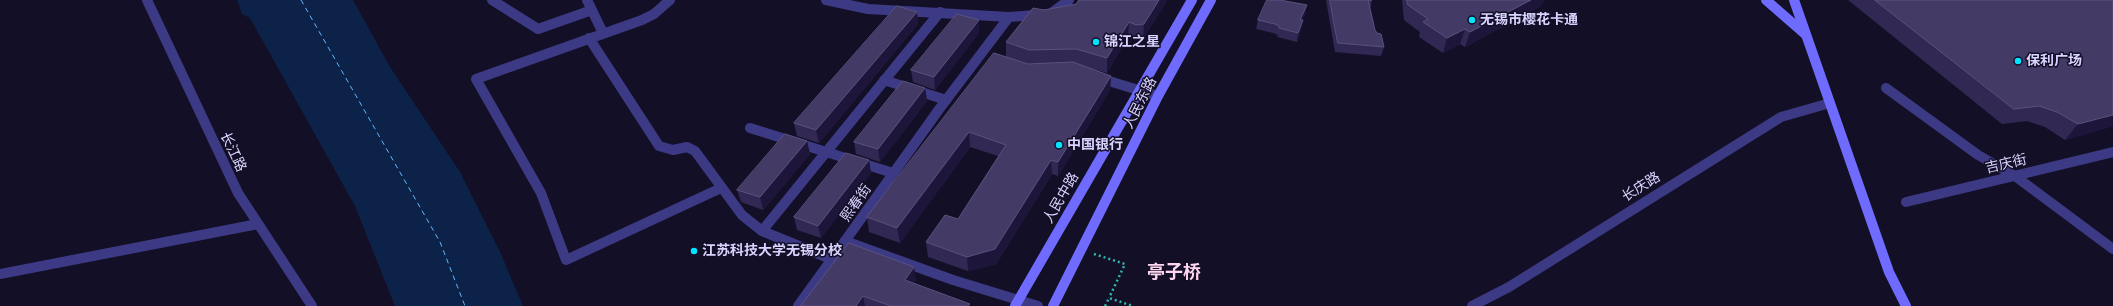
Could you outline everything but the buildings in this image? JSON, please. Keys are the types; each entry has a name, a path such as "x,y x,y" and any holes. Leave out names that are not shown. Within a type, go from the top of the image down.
{"main road":[{"name":"人民中路","path":"1017,303 1138,90 1192,0"},
{"name":"人民东路","path":"1053,306 1158,96 1211,0"},
{"path":"1766,0 1806,35"},
{"path":"1794,0 1889,272 1906,306"}],"street":[{"name":"长江路","path":"147,0 238,193 312,306"},
{"path":"492,0 538,29 592,10"},
{"path":"587,0 603,33"},
{"path":"670,0 654,14 476,79 541,193 566,260 721,188"},
{"path":"826,0 842,2 868,9 1009,17 1050,14 1068,3 1069,0"},
{"path":"762,231 940,12"},
{"name":"熙春街","path":"1009,17 984,56 946,100 846,241 1017,303 1038,306"},
{"path":"589,38 659,146 672,150 687,148 695,151 742,215 762,231 832,259"},
{"path":"1088,75 1158,96"},
{"path":"884,80 946,100"},
{"path":"1886,88 1978,155 2015,176 2113,249"},
{"name":"长庆路","path":"1472,306 1509,286 1781,117 1830,103"},
{"path":"750,128 893,173"},
{"name":"吉庆街","path":"1906,202 2113,152"},
{"path":"0,274 258,224"},
{"path":"798,306 846,241"}],"path":[{"path":"1082,250 1125,264 1105,306"},
{"path":"1109,298 1133,306"}],"water":[{"path":"237,0 353,0 390,67 460,172 501,254 523,306 395,306 355,206 250,18 242,14"}],"ferry route":[{"path":"301,0 440,242 465,306"}],"place":[{"name":"无锡市樱花卡通","path":"1472,20"},
{"name":"锦江之星","path":"1096,42"},
{"name":"保利广场","path":"2018,61"},
{"name":"中国银行","path":"1059,145"},
{"name":"江苏科技大学无锡分校","path":"694,251"}],"district":[{"name":"亭子桥","path":"1174,273"}]}
